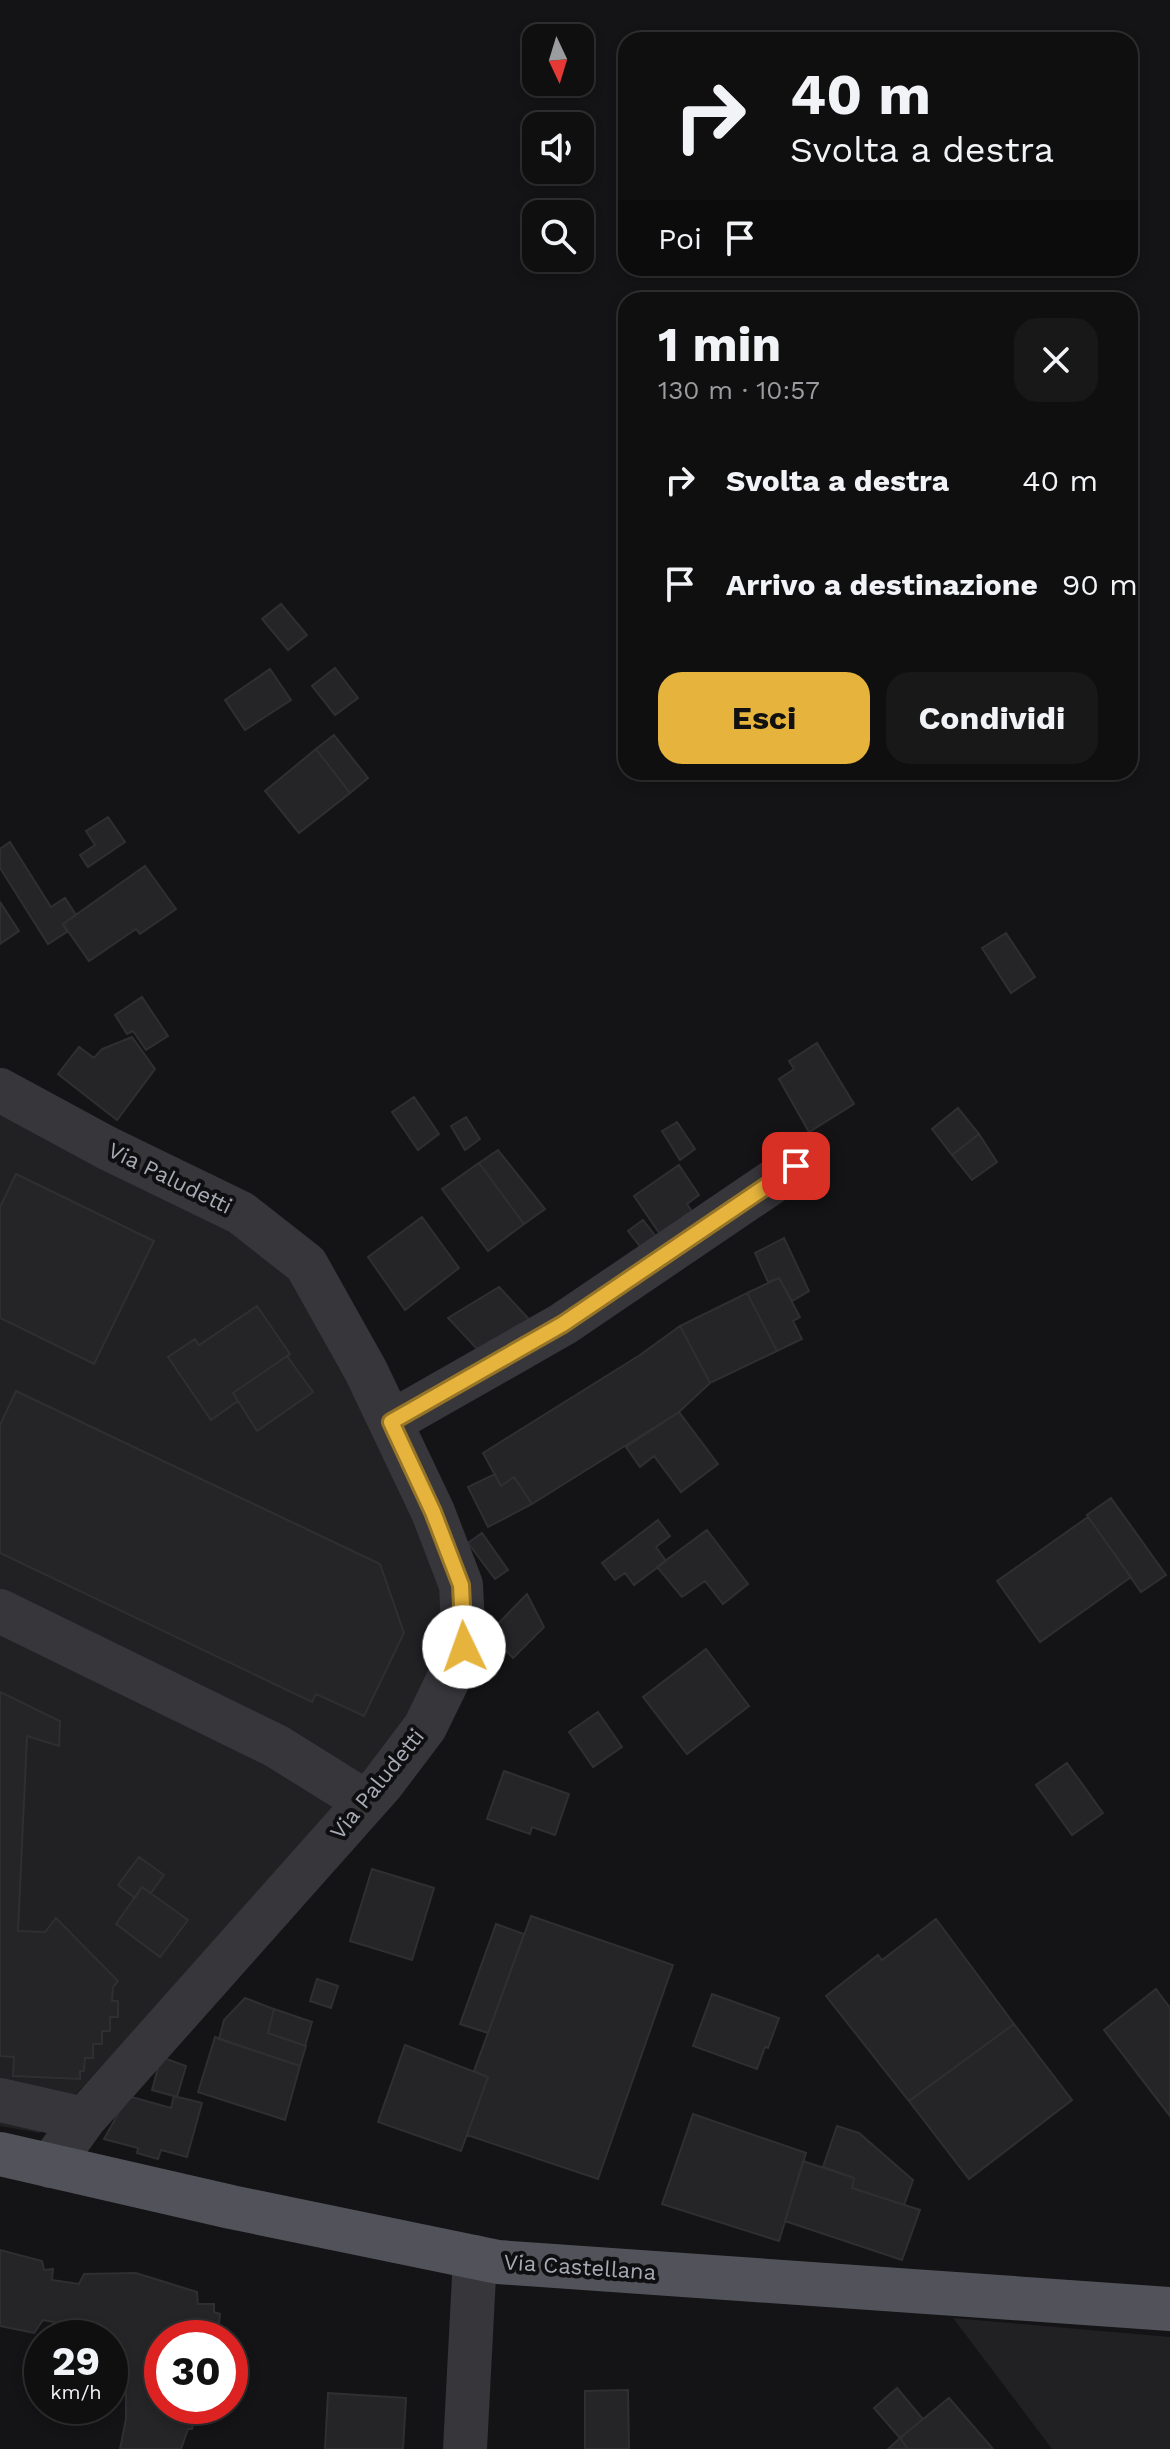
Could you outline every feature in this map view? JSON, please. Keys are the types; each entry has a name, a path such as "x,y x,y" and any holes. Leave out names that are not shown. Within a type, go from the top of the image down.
{"main road":[{"name":"Via Castellana","path":"0,2154 514,2263 1170,2309"}],"street":[{"name":"Via Paludetti","path":"0,1090 107,1148 241,1213 306,1264 366,1371 433,1512 461,1585 464,1647 425,1727 366,1802 84,2119 50,2166"},
{"path":"391,1422 563,1324 796,1166"},
{"path":"0,1611 276,1746 366,1802"},
{"path":"0,2100 84,2119"},
{"path":"465,2449 475,2257"}],"shaded area":[{"path":"0,1110 209,1206 304,1282 450,1586 447,1657 409,1724 40,2133 0,2126"},
{"path":"953,2318 1170,2337 1170,2449 1052,2449"}],"building":[{"path":"281,604 307,635 288,650 262,619"},
{"path":"335,668 358,698 335,715 312,686"},
{"path":"270,669 291,700 245,730 225,700"},
{"path":"334,735 368,778 350,793 316,749"},
{"path":"316,749 350,793 299,833 265,791"},
{"path":"108,817 125,842 88,867 80,855 95,845 86,831"},
{"path":"10,842 51,907 65,898 76,915 63,924 67,932 48,944 0,868 0,849"},
{"path":"145,866 176,909 140,934 136,929 89,961 63,924"},
{"path":"0,902 19,931 0,944"},
{"path":"1006,933 1035,977 1011,993 982,948"},
{"path":"142,997 168,1036 146,1050 133,1031 127,1034 115,1015"},
{"path":"132,1037 155,1069 117,1120 58,1074 79,1047 94,1058 102,1049"},
{"path":"817,1043 854,1104 809,1132 779,1079 794,1069 789,1061"},
{"path":"414,1097 439,1134 418,1150 392,1112"},
{"path":"958,1108 979,1134 952,1155 932,1129"},
{"path":"466,1117 480,1139 465,1150 451,1126"},
{"path":"677,1122 695,1149 680,1160 662,1131"},
{"path":"979,1134 997,1162 972,1180 952,1155"},
{"path":"498,1150 545,1209 524,1224 479,1163"},
{"path":"479,1163 524,1224 488,1251 442,1189"},
{"path":"679,1165 699,1195 687,1204 696,1218 664,1240 634,1196"},
{"path":"16,1174 154,1241 94,1364 0,1318 0,1207"},
{"path":"422,1217 459,1268 405,1310 368,1257"},
{"path":"643,1220 661,1243 646,1254 628,1231"},
{"path":"784,1238 809,1291 792,1301 779,1278 768,1282 755,1253"},
{"path":"779,1278 800,1317 793,1321 802,1339 777,1351 747,1293"},
{"path":"499,1287 528,1318 535,1336 477,1349 448,1318"},
{"path":"747,1293 777,1351 710,1383 680,1326"},
{"path":"257,1306 290,1354 233,1393 238,1401 211,1420 168,1357 195,1339 199,1345"},
{"path":"680,1326 710,1383 679,1412 532,1504 514,1477 501,1486 483,1453 640,1355"},
{"path":"287,1356 313,1392 257,1431 233,1393"},
{"path":"16,1391 380,1564 404,1633 364,1716 316,1694 312,1702 0,1553 0,1425"},
{"path":"679,1412 718,1464 681,1492 654,1456 640,1467 626,1447"},
{"path":"495,1474 501,1486 514,1477 532,1504 488,1527 468,1487"},
{"path":"1111,1498 1166,1575 1141,1592 1087,1515"},
{"path":"1088,1517 1131,1577 1040,1642 997,1581"},
{"path":"658,1520 670,1536 656,1547 666,1561 634,1585 625,1573 615,1580 602,1563"},
{"path":"707,1530 748,1584 723,1604 705,1581 682,1597 657,1567"},
{"path":"482,1533 508,1570 495,1579 468,1543"},
{"path":"527,1594 544,1627 513,1658 489,1633"},
{"path":"706,1649 749,1706 687,1754 643,1697"},
{"path":"0,1692 60,1721 59,1746 27,1736 18,1931 45,1932 56,1918 118,1981 113,1987 112,2001 118,2001 118,2017 110,2017 110,2031 102,2031 102,2044 93,2044 93,2058 85,2058 80,2079 13,2076 14,2057 0,2056"},
{"path":"598,1712 622,1747 593,1767 569,1732"},
{"path":"1067,1763 1103,1813 1072,1835 1036,1785"},
{"path":"504,1771 569,1794 555,1835 532,1827 530,1834 487,1819"},
{"path":"139,1857 164,1875 151,1893 142,1887 135,1898 118,1885"},
{"path":"372,1869 434,1888 412,1960 350,1941"},
{"path":"142,1887 188,1920 160,1957 116,1924"},
{"path":"531,1916 673,1965 598,2179 467,2135 488,2077 474,2071"},
{"path":"936,1919 1014,2024 909,2101 826,1996 878,1955 882,1960"},
{"path":"496,1924 524,1934 488,2033 460,2024"},
{"path":"317,1979 338,1986 331,2008 310,2001"},
{"path":"1156,1989 1170,2008 1170,2116 1104,2030"},
{"path":"712,1994 779,2018 757,2069 693,2046"},
{"path":"245,1998 274,2009 268,2033 306,2046 300,2066 219,2039 224,2020"},
{"path":"274,2009 312,2022 305,2046 268,2033"},
{"path":"1014,2024 1072,2100 969,2179 909,2101"},
{"path":"215,2037 300,2066 285,2120 198,2092"},
{"path":"405,2045 488,2077 461,2151 378,2122"},
{"path":"161,2057 186,2066 177,2097 152,2090"},
{"path":"128,2096 171,2108 174,2096 202,2103 187,2157 161,2150 158,2159 137,2153 138,2148 104,2139"},
{"path":"693,2114 806,2153 779,2241 662,2204"},
{"path":"837,2126 859,2133 913,2180 904,2205 852,2188 854,2178 823,2167"},
{"path":"803,2161 854,2178 852,2188 920,2210 902,2260 785,2221"},
{"path":"0,2250 42,2261 44,2270 53,2269 52,2280 79,2284 84,2274 136,2273 197,2292 198,2304 214,2304 214,2312 220,2314 219,2320 144,2320 144,2424 193,2424 192,2429 188,2429 181,2449 120,2449 125,2424 128,2424 128,2320 24,2320 24,2331 0,2326"},
{"path":"897,2388 923,2419 900,2438 874,2408"},
{"path":"628,2390 629,2449 585,2449 585,2391"},
{"path":"328,2393 406,2398 403,2449 325,2449"},
{"path":"949,2398 993,2449 908,2449 900,2438"},
{"path":"900,2438 908,2449 888,2449"}],"route":[{"path":"464,1647 461,1585 433,1512 391,1422 563,1324 796,1166"}]}
